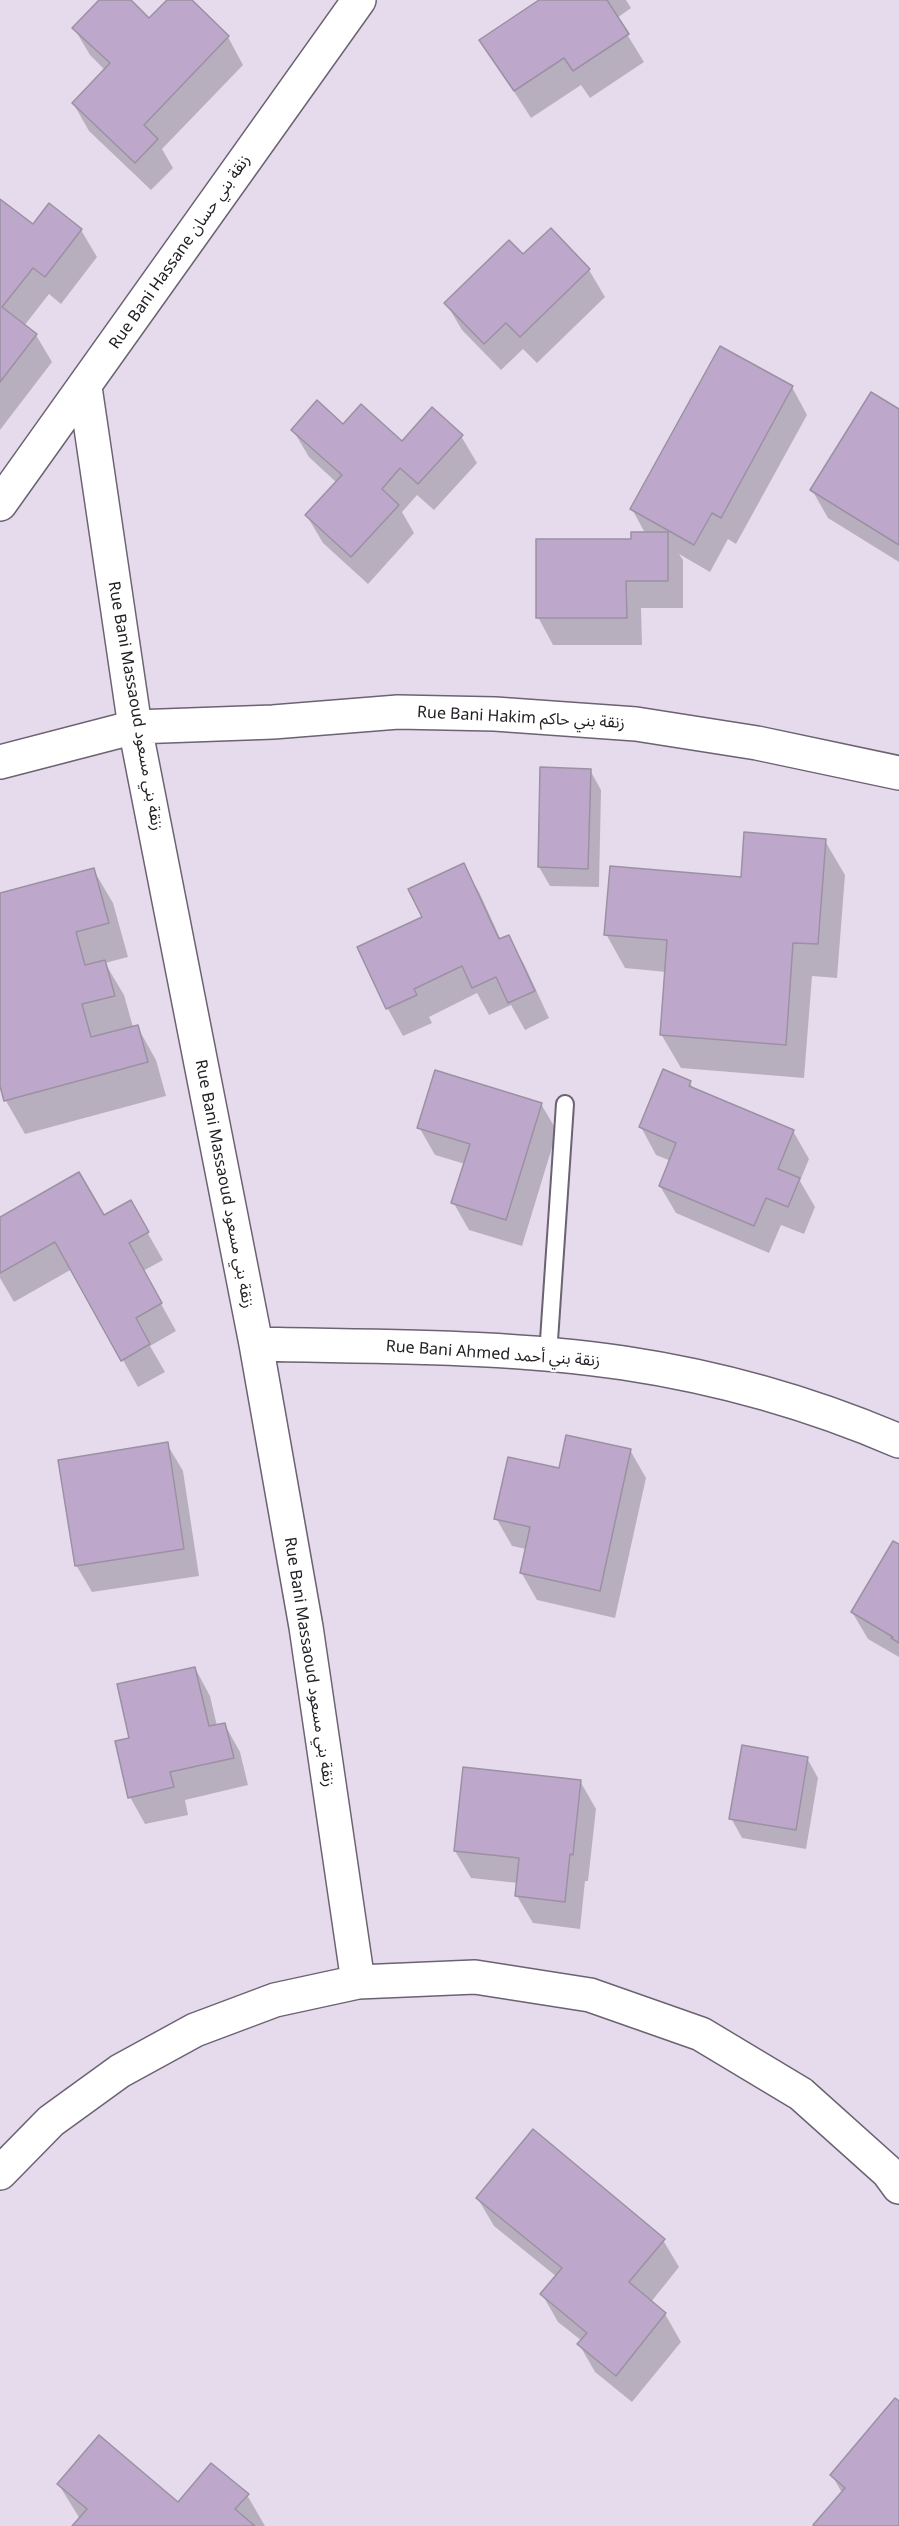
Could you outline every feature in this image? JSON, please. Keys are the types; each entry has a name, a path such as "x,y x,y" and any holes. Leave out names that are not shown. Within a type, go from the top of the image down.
{"street":[{"name":"Rue Bani Hassane زنقة بني حسان","path":"0,504 359,0"},
{"name":"Rue Bani Massaoud زنقة بني مسعود","path":"85,387 135,727 256,1344 306,1627 358,1982"},
{"name":"Rue Bani Hakim زنقة بني حاكم","path":"0,762 135,727 273,722 398,712 495,714 636,724 757,743 899,773"},
{"name":"Rue Bani Ahmed زنقة بني أحمد","path":"256,1344 548,1354 624,1363 705,1379 780,1399 868,1428 899,1441"},
{"path":"0,2173 51,2121 111,2077 195,2030 275,2000 358,1982 475,1977 590,1995 700,2034 801,2094 888,2172 899,2187"}],"lane":[{"path":"548,1354 565,1104"}],"building":[{"path":"99,0 131,0 149,18 167,0 192,0 229,36 144,125 158,139 135,163 72,103 110,63 72,28"},
{"path":"539,0 607,0 629,34 573,71 564,58 514,91 479,40"},
{"path":"0,199 33,224 49,203 82,229 45,277 33,268 2,307 37,334 0,382"},
{"path":"551,228 590,269 520,337 506,323 484,344 444,303 509,240 523,254"},
{"path":"720,346 793,386 721,518 712,513 694,545 630,509"},
{"path":"871,392 899,409 899,545 810,490"},
{"path":"317,400 343,424 361,404 402,441 432,407 463,435 418,484 400,468 382,489 399,505 351,557 305,515 342,475 291,430"},
{"path":"631,532 668,532 668,581 626,581 627,618 536,618 536,539 631,539"},
{"path":"540,767 591,769 588,869 538,867"},
{"path":"744,832 826,839 818,944 793,943 786,1045 660,1035 667,940 604,935 610,866 741,877"},
{"path":"464,863 499,939 509,935 535,991 508,1003 496,977 472,988 462,966 414,989 417,995 386,1009 357,947 422,917 408,889"},
{"path":"94,868 109,923 76,932 85,965 105,960 115,996 82,1004 91,1037 138,1025 148,1062 4,1101 0,1086 0,893"},
{"path":"663,1069 691,1081 689,1086 794,1130 778,1169 800,1178 788,1207 766,1198 754,1226 659,1186 676,1143 639,1127"},
{"path":"435,1070 542,1103 506,1220 451,1203 470,1144 417,1128"},
{"path":"79,1172 104,1215 131,1200 149,1232 129,1243 162,1303 136,1318 150,1344 121,1361 55,1242 0,1273 0,1217"},
{"path":"566,1435 631,1449 600,1591 520,1573 530,1527 494,1519 508,1457 559,1468"},
{"path":"168,1442 184,1549 75,1566 58,1460"},
{"path":"893,1541 899,1544 899,1643 851,1612"},
{"path":"195,1667 209,1726 225,1723 234,1758 170,1772 174,1787 128,1798 115,1741 129,1738 117,1684"},
{"path":"742,1745 808,1757 796,1830 729,1819"},
{"path":"463,1767 581,1780 573,1855 570,1854 565,1902 515,1896 519,1858 454,1851"},
{"path":"533,2129 665,2239 629,2282 666,2313 616,2376 577,2344 587,2333 540,2294 562,2268 476,2198"},
{"path":"895,2398 899,2401 899,2526 813,2525 845,2488 830,2475"},
{"path":"99,2435 178,2502 211,2463 249,2494 235,2509 255,2526 72,2526 87,2509 57,2484"}]}
